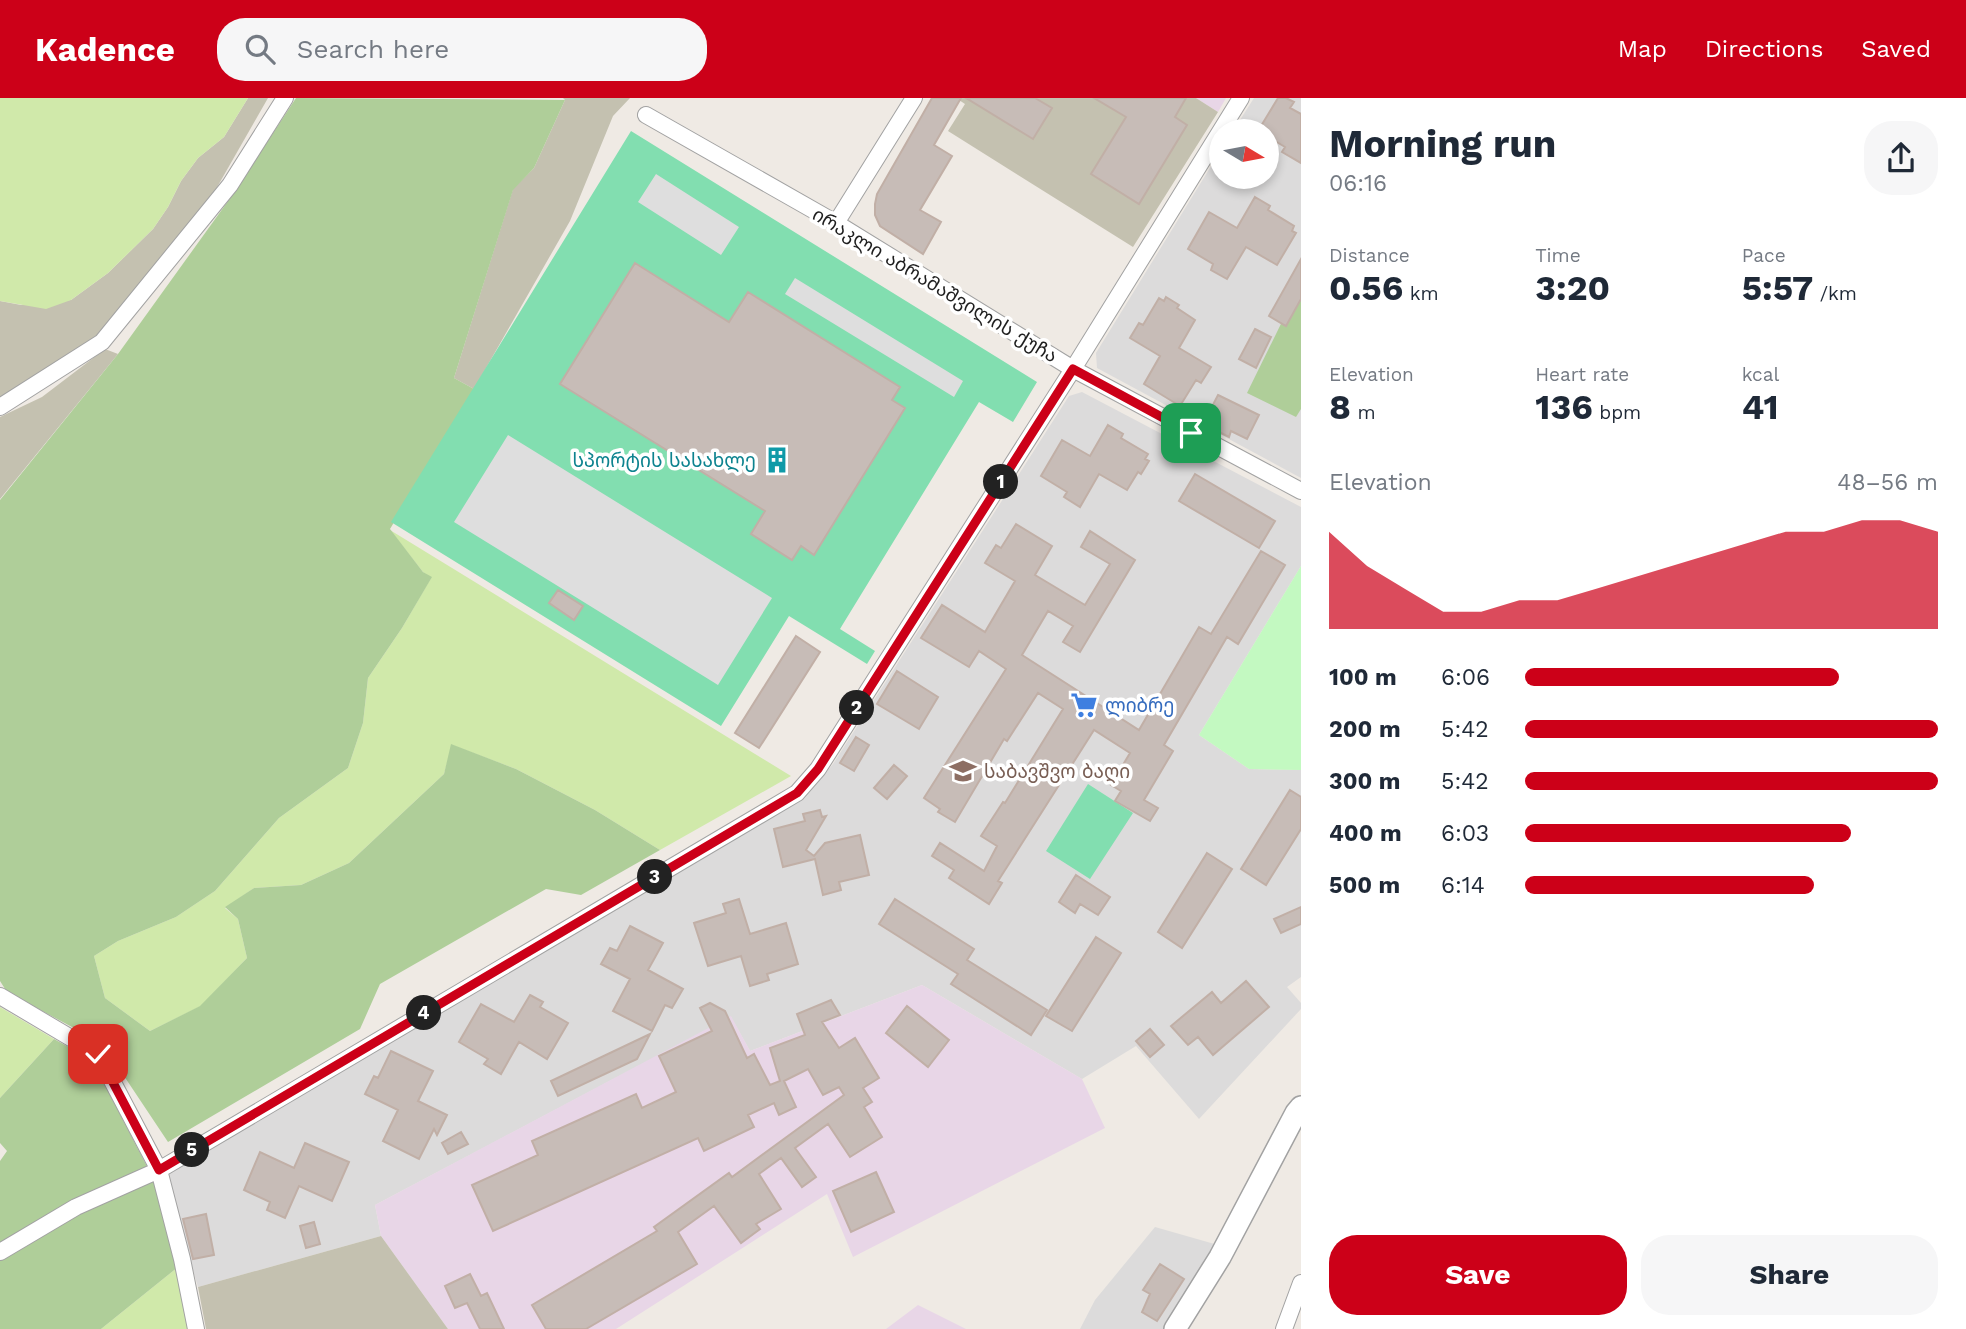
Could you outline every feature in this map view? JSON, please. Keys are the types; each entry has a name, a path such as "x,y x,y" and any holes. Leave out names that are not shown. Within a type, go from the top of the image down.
{"street":[{"path":"0,407 102,342 230,185 285,98"},
{"path":"835,223 914,98"},
{"path":"0,1252 76,1208 159,1170 797,793 818,769 1073,369 1241,98"},
{"name":"ირაკლი აბრამაშვილის ქუჩა","path":"646,115 835,223 1073,369 1301,491"},
{"path":"0,996 98,1054 159,1170 182,1259 195,1329"},
{"path":"1175,1329 1220,1257 1301,1107"},
{"path":"1283,1329 1301,1283"}],"shaded area":[{"path":"248,98 268,98 200,217 89,348 0,399 0,301 21,305 71,300 108,273 153,229 181,181 198,158 224,137"},
{"path":"563,98 630,98 613,116 570,221 474,389 454,378 513,189 534,168 565,100"},
{"path":"956,98 1196,98 1218,112 1214,119 1209,119 1209,126 1133,247 948,131 965,104"},
{"path":"1196,98 1226,98 1218,112"},
{"path":"1254,98 1301,98 1301,478 1097,368 1096,353 1209,169 1209,189 1279,189 1279,119 1241,119"},
{"path":"656,174 739,227 721,255 638,202"},
{"path":"795,278 963,381 954,397 785,294"},
{"path":"105,349 118,354 0,499 0,417 42,397"},
{"path":"1082,392 1301,507 1301,566 1199,735 1249,769 1301,770 1301,977 1287,987 1301,1003 1301,1009 1199,1119 1136,1046 1082,1079 922,985 750,1051 731,1017 375,1205 381,1236 198,1287 164,1175 805,798 833,764 1069,396"},
{"path":"508,435 772,598 718,685 454,522"},
{"path":"922,985 1082,1079 1105,1128 853,1257 827,1194 616,1329 448,1329 381,1236 375,1205 731,1016 750,1051"},
{"path":"1155,1227 1218,1245 1166,1329 1080,1329 1095,1300"},
{"path":"381,1236 448,1329 206,1329 198,1287"},
{"path":"918,1305 966,1329 886,1329"}],"green space":[{"path":"0,98 248,98 224,137 198,158 181,181 153,229 108,273 71,300 46,309 0,301"},
{"path":"296,98 565,100 534,168 513,190 454,378 474,389 390,529 423,572 432,577 368,678 363,723 348,768 279,818 215,891 176,917 118,941 94,956 105,998 150,1031 200,1006 247,958 238,919 225,907 254,888 301,885 349,863 444,774 451,744 516,769 595,810 660,850 581,895 546,889 380,984 360,1029 168,1142 98,1041 7,992 0,981 0,500 118,354 231,197"},
{"path":"631,131 1037,382 1013,422 979,402 843,624 840,629 875,651 867,664 789,616 721,726 391,522"},
{"path":"1301,283 1301,409 1296,417 1247,393"},
{"path":"390,530 791,776 660,850 595,810 516,769 452,745 444,774 349,863 301,885 254,888 225,908 238,919 247,958 201,1006 150,1031 105,998 94,956 118,941 176,917 215,891 279,818 348,768 363,723 368,678 402,628 431,578 423,572"},
{"path":"1301,566 1301,770 1249,769 1199,735"},
{"path":"1088,784 1133,813 1090,879 1046,851"},
{"path":"0,1007 54,1039 0,1098"},
{"path":"54,1039 92,1060 169,1209 178,1267 101,1329 0,1329 0,1161 7,1151 0,1143 0,1098"},
{"path":"178,1267 192,1329 101,1329"}],"building":[{"path":"932,98 961,98 934,145 952,156 920,210 941,222 923,254 880,226 875,215 875,204 877,194"},
{"path":"966,98 1035,98 1052,108 1033,139"},
{"path":"1094,98 1186,98 1175,117 1187,125 1139,204 1091,174 1126,117"},
{"path":"1278,98 1294,102 1290,108 1301,114 1301,163 1282,152 1285,147 1279,143 1279,119 1265,119"},
{"path":"1255,197 1270,206 1268,210 1294,226 1292,231 1296,233 1277,265 1246,247 1227,279 1211,270 1213,264 1188,249 1209,212 1237,228"},
{"path":"1301,259 1301,299 1286,326 1269,316"},
{"name":"სპორტის სასახლე","path":"635,263 729,322 748,292 900,387 892,400 905,408 814,555 801,546 792,560 751,534 765,511 560,384"},
{"path":"1166,297 1195,320 1179,348 1211,367 1201,383 1196,380 1180,406 1144,384 1160,356 1130,338 1139,323 1143,325 1159,298 1164,301"},
{"path":"1255,329 1271,337 1256,368 1239,359"},
{"path":"1218,395 1259,415 1247,439 1231,431 1229,437 1203,424"},
{"path":"1108,425 1123,434 1121,438 1148,454 1145,459 1149,461 1141,474 1138,472 1127,490 1099,474 1080,507 1064,497 1067,492 1041,476 1062,440 1090,456"},
{"path":"1195,474 1275,521 1259,548 1179,501"},
{"path":"1016,524 1052,546 1035,575 1085,605 1110,564 1081,547 1090,531 1135,560 1080,652 1063,642 1073,626 1048,611 1022,655 1139,730 1199,627 1211,634 1261,551 1285,565 1238,644 1227,637 1164,745 1173,751 1144,800 1158,808 1150,821 1115,801 1121,791 1111,785 1130,753 1094,730 998,881 1002,883 989,904 949,878 954,870 932,856 940,843 984,871 997,846 981,836 1003,802 1005,803 1063,709 1038,693 1007,741 1004,739 955,822 938,812 940,809 924,798 1006,669 979,651 969,667 921,638 942,605 985,632 1015,581 985,563 996,545 1001,548"},
{"path":"558,590 583,606 574,620 549,603"},
{"path":"796,636 820,652 759,748 735,733"},
{"path":"897,671 938,697 919,729 877,704"},
{"path":"856,737 869,745 854,771 840,763"},
{"path":"894,765 907,776 887,799 874,788"},
{"path":"1290,790 1301,797 1301,829 1266,885 1241,869"},
{"path":"820,810 822,817 826,816 806,850 814,856 825,843 860,835 869,875 839,882 841,890 823,895 815,859 783,867 774,829 805,821 803,814"},
{"path":"1207,853 1232,869 1182,948 1158,932"},
{"path":"1076,875 1110,897 1098,915 1080,904 1075,913 1059,902"},
{"path":"739,899 750,934 786,923 798,964 767,974 769,980 750,986 741,956 708,966 694,923 726,913 723,904"},
{"path":"895,899 974,949 967,960 1047,1010 1031,1035 951,984 958,974 879,924"},
{"path":"1301,907 1301,924 1281,933 1274,919"},
{"path":"630,926 663,943 648,970 683,989 672,1008 665,1005 652,1031 613,1011 630,979 601,964 610,948 617,951"},
{"path":"1096,937 1121,953 1072,1031 1046,1016"},
{"path":"1246,981 1269,1007 1213,1055 1198,1037 1188,1045 1171,1026 1212,992 1221,1003"},
{"path":"530,995 543,1002 540,1007 568,1023 547,1059 519,1042 501,1074 484,1064 488,1059 459,1042 481,1004 514,1022"},
{"path":"831,1000 840,1015 822,1022 839,1048 855,1038 879,1078 863,1088 872,1102 864,1107 882,1137 850,1157 828,1124 795,1148 816,1177 802,1187 781,1158 759,1174 781,1209 756,1224 760,1229 741,1243 714,1206 678,1232 697,1264 586,1329 546,1329 532,1305 657,1231 654,1227 729,1173 732,1177 844,1095 839,1087 823,1095 808,1069 784,1081 796,1107 779,1115 774,1103 748,1115 754,1127 704,1151 698,1138 493,1231 472,1185 538,1155 532,1141 636,1094 642,1108 676,1092 659,1056 712,1031 700,1008 710,1003 725,1011 747,1058 754,1054 770,1085 780,1081 770,1048 805,1035 797,1014"},
{"path":"907,1006 949,1040 928,1067 886,1033"},
{"path":"1150,1029 1164,1045 1150,1057 1136,1041"},
{"path":"650,1034 637,1059 558,1096 551,1081"},
{"path":"391,1051 433,1071 418,1101 447,1115 437,1135 434,1129 419,1159 383,1141 398,1110 365,1094 374,1076 378,1078"},
{"path":"461,1132 468,1144 448,1154 442,1143"},
{"path":"305,1143 349,1162 332,1201 299,1186 285,1218 267,1210 270,1202 244,1190 260,1152 294,1168"},
{"path":"876,1172 894,1212 851,1232 833,1191"},
{"path":"206,1214 214,1255 193,1259 183,1219"},
{"path":"314,1222 320,1244 306,1248 300,1226"},
{"path":"1160,1264 1184,1279 1157,1321 1142,1312 1150,1294 1143,1290"},
{"path":"470,1274 481,1296 487,1293 504,1329 480,1329 467,1303 455,1308 445,1286"}],"place":[{"name":"სპორტის სასახლე","path":"777,460"},
{"name":"ლიბრე","path":"1084,705"},
{"name":"საბავშვო ბაღი","path":"963,771"}],"route":[{"path":"98,1054 159,1170 797,793 818,769 1073,369 1191,433"}]}
